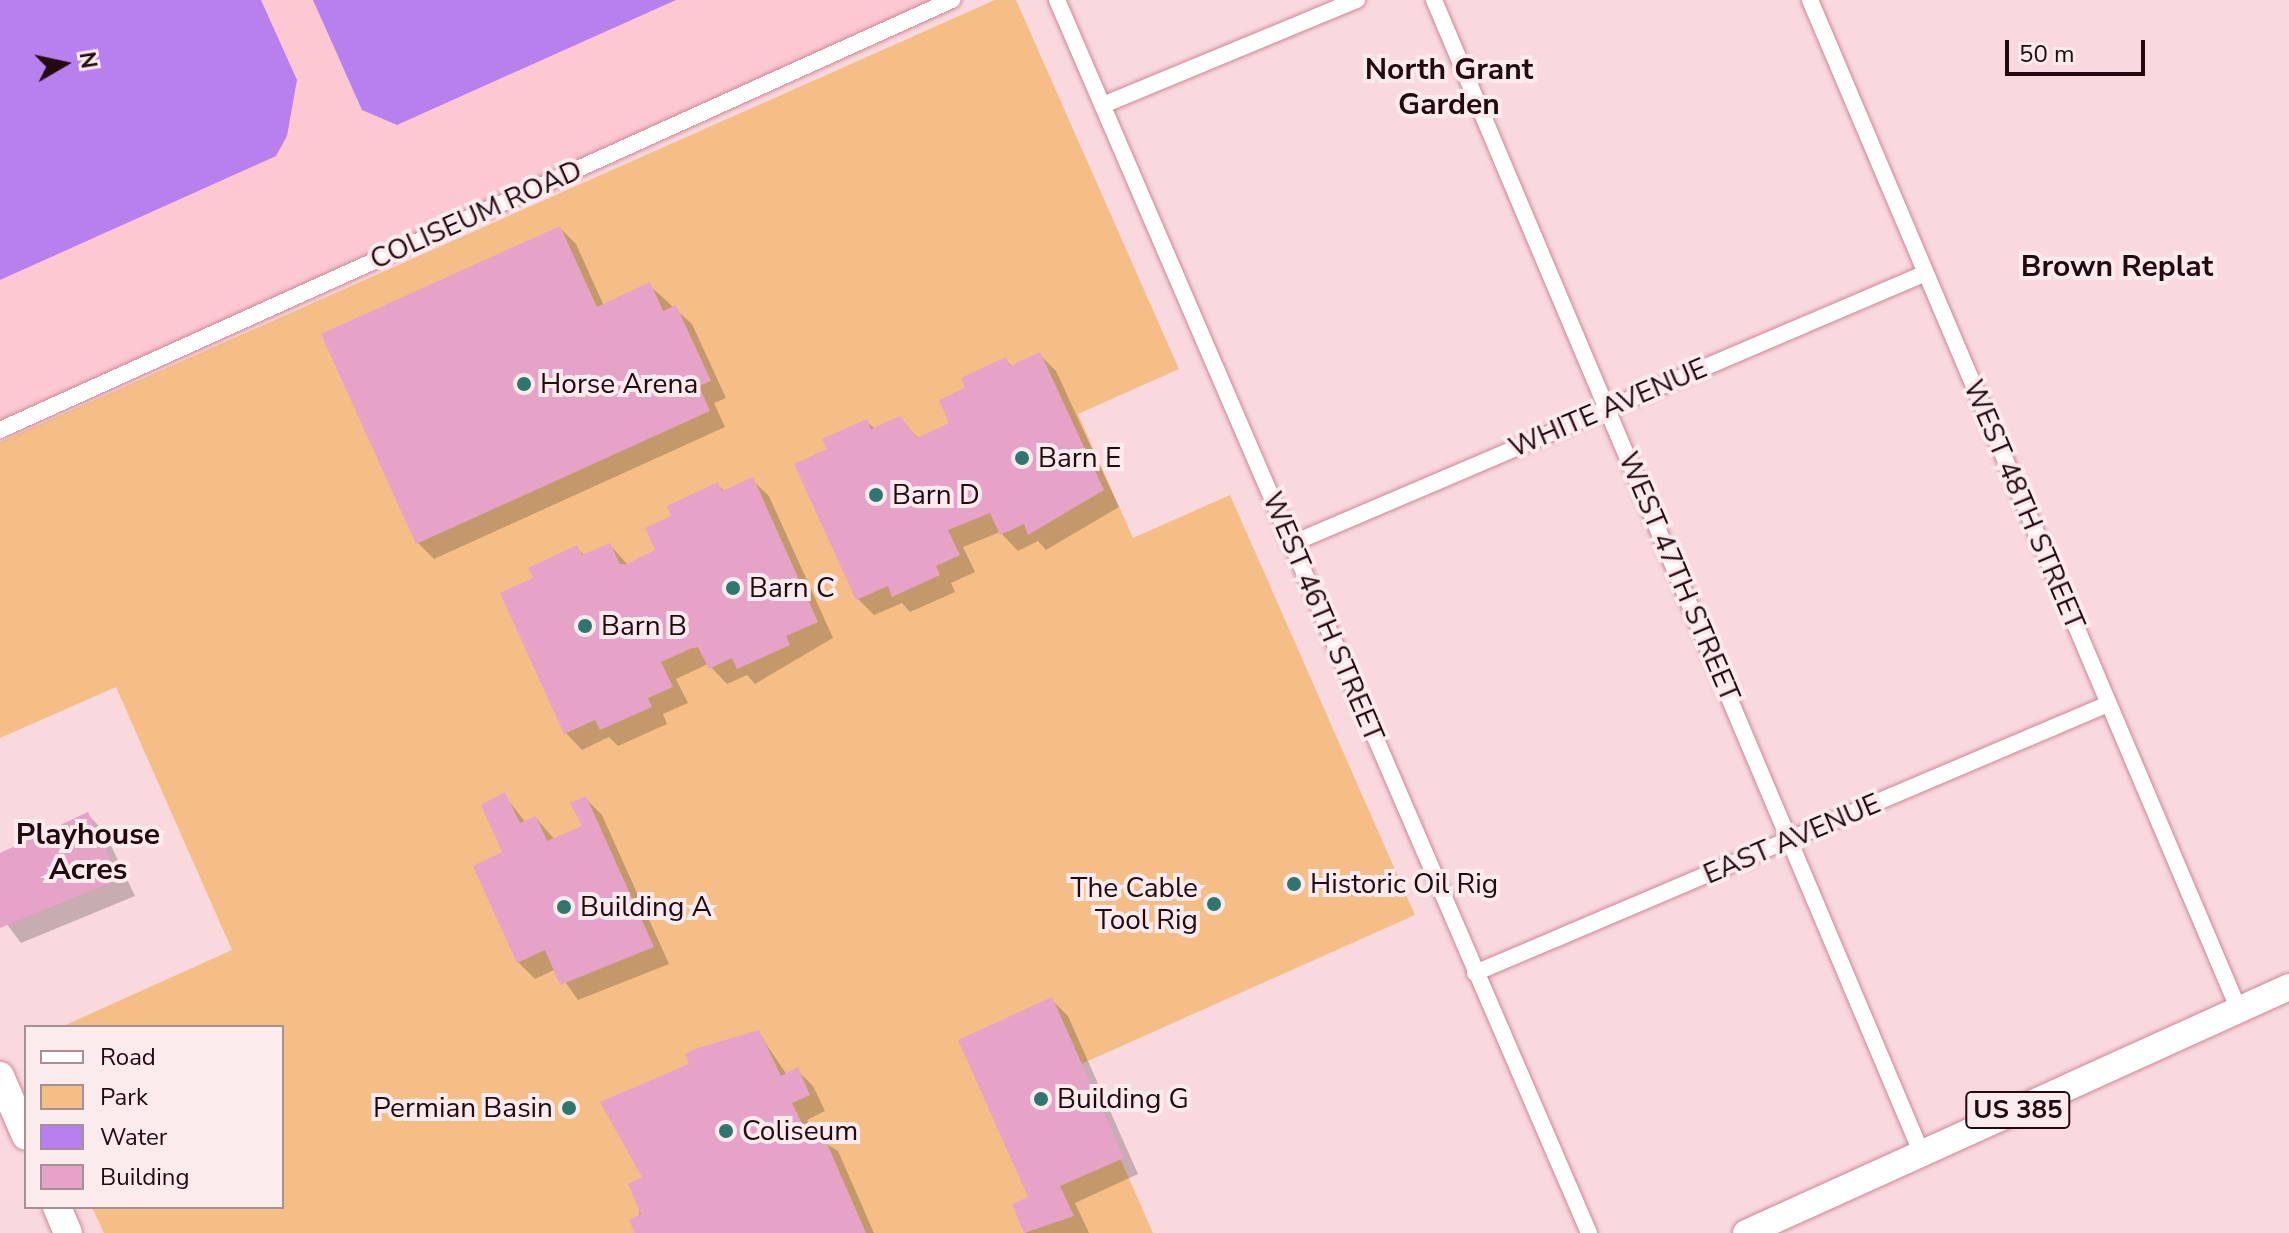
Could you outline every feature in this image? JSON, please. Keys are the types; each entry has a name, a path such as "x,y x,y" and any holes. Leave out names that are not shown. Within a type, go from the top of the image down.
{"highway":[{"path":"0,1076 24,1131"},
{"path":"58,1209 68,1233"}],"main road":[{"name":"US 385","path":"1746,1233 2289,987"}],"street":[{"name":"COLISEUM ROAD","path":"0,430 952,0"},
{"name":"WEST 46TH STREET","path":"1057,0 1589,1233"},
{"path":"1103,105 1357,0"},
{"name":"WEST 47TH STREET","path":"1434,0 1922,1154"},
{"name":"WEST 48TH STREET","path":"1810,0 2239,1010"},
{"name":"WHITE AVENUE","path":"1291,544 1926,273"},
{"name":"EAST AVENUE","path":"1475,973 2108,704"}],"shaded area":[{"path":"0,0 957,0 0,430"}],"green space":[{"path":"995,0 1016,0 1179,369 1078,414 1133,538 1230,495 1415,915 1079,1065 1153,1233 104,1233 93,1209 284,1209 284,1025 65,1025 232,950 116,687 0,738 0,442"}],"water":[{"path":"0,0 261,0 297,80 287,136 276,156 0,280"},
{"path":"313,0 676,0 397,125 362,110"}],"building":[{"name":"Horse Arena","path":"560,226 597,307 650,282 663,311 676,305 711,381 699,386 710,411 416,544 321,334"},
{"path":"1040,352 1104,490 1028,535 1024,524 1000,535 990,513 948,530 960,555 936,566 940,575 892,597 888,586 856,600 794,464 827,449 822,439 867,419 871,429 900,416 917,438 949,423 939,400 965,388 961,378 1006,357 1010,366"},
{"path":"753,477 818,622 786,636 790,645 737,669 732,658 709,669 698,647 690,649 661,662 673,687 648,698 652,707 600,730 595,720 564,734 500,593 533,578 528,568 577,545 582,555 610,543 620,564 627,564 655,550 645,528 671,516 667,506 718,482 722,491"},
{"name":"Building A","path":"505,792 520,823 536,816 547,841 582,826 570,803 586,796 654,947 560,985 545,950 517,963 473,866 502,852 481,805"},
{"path":"88,812 120,879 0,928 0,853"},
{"name":"Building G","path":"1052,997 1124,1158 1060,1186 1074,1216 1024,1233 1012,1204 1028,1197 958,1040"},
{"name":"Coliseum","path":"759,1030 781,1076 798,1067 810,1095 792,1103 809,1138 822,1132 866,1233 635,1233 629,1220 641,1214 628,1184 642,1177 600,1102 689,1064 685,1054 695,1049"}],"place":[{"name":"Horse Arena","path":"524,384"},
{"name":"Barn E","path":"1022,458"},
{"name":"Barn D","path":"876,495"},
{"name":"Barn C","path":"733,588"},
{"name":"Barn B","path":"585,626"},
{"name":"Historic Oil Rig","path":"1294,884"},
{"name":"The Cable Tool Rig","path":"1214,904"},
{"name":"Building A","path":"564,907"},
{"name":"Building G","path":"1041,1099"},
{"name":"Permian Basin","path":"569,1108"},
{"name":"Coliseum","path":"726,1131"}],"district":[{"name":"North Grant Garden","path":"1449,87"},
{"name":"Brown Replat","path":"2117,267"},
{"name":"Playhouse Acres","path":"88,852"}]}
